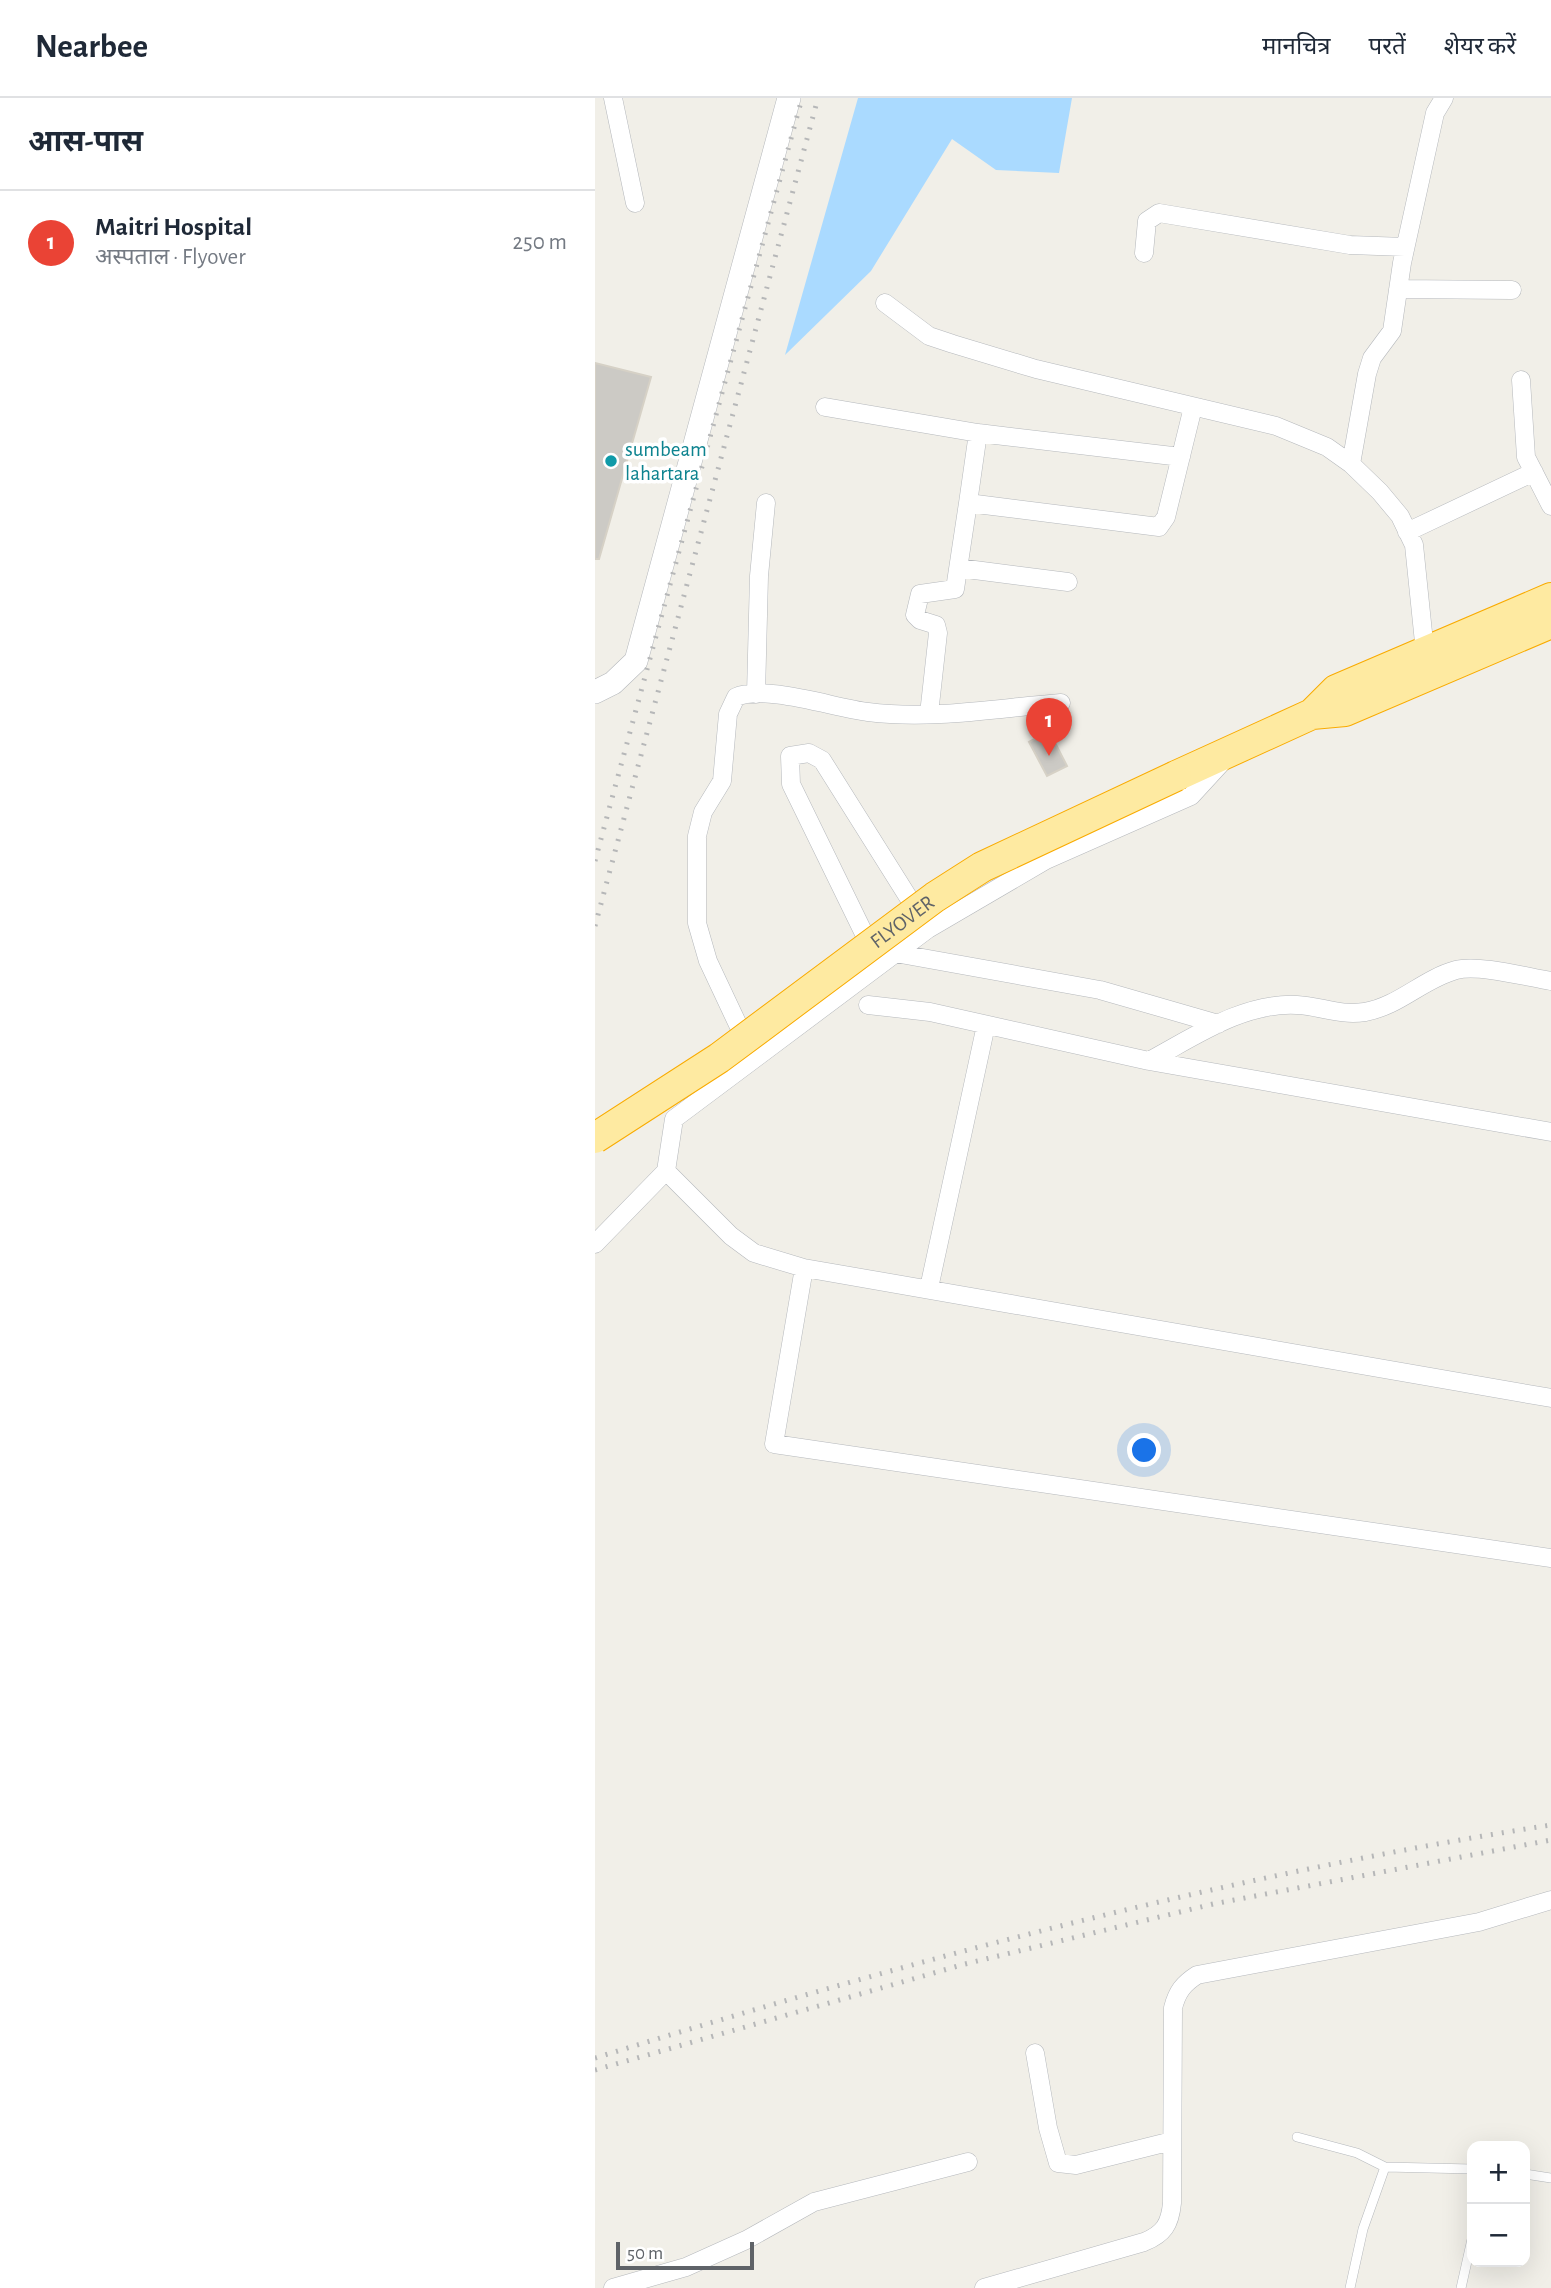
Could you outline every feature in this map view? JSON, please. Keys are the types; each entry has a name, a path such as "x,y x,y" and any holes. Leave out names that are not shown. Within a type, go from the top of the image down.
{"highway":[{"path":"1312,714 1336,690 1551,598"},
{"path":"1312,714 1345,710 1551,623"},
{"name":"FLYOVER","path":"595,1138 719,1058 935,897 982,867 1312,714"}],"street":[{"path":"613,98 635,203"},
{"path":"595,692 613,683 636,661 789,98"},
{"path":"1351,464 1367,374 1372,358 1392,331 1405,247 1435,113 1444,98"},
{"path":"1144,253 1147,221 1160,213 1350,245 1405,247"},
{"path":"1398,289 1512,290"},
{"path":"885,303 929,336 953,344 1276,426 1327,447 1351,464 1380,492 1414,545 1425,652"},
{"path":"1521,380 1526,457 1551,506"},
{"path":"825,407 978,433 1181,457"},
{"path":"968,503 1159,527 1166,517 1193,407"},
{"path":"929,714 938,633 936,625 920,620 915,615 920,593 955,589 978,433"},
{"path":"1407,532 1534,472"},
{"path":"756,694 759,576 766,503"},
{"path":"959,568 1068,582"},
{"path":"755,1060 701,943 697,923 697,836 703,812 722,781 731,703 742,694 756,694 869,712 929,714 1061,703"},
{"path":"595,1244 666,1171 674,1119 928,929 1046,860 1191,796 1234,749"},
{"path":"879,965 791,784 790,756 809,753 822,761 928,929"},
{"path":"895,953 1100,990 1218,1024"},
{"path":"1149,1061 1218,1024 1276,1006 1297,1004 1343,1014 1366,1012 1387,1006 1458,969 1551,981"},
{"path":"868,1005 930,1012 1149,1061 1551,1132"},
{"path":"929,1289 986,1025"},
{"path":"666,1171 731,1236 754,1253 804,1268 1551,1398"},
{"path":"804,1268 773,1444 1551,1558"},
{"path":"984,2288 1158,2236 1171,2217 1173,2008 1184,1984 1197,1975 1479,1922 1551,1900"},
{"path":"1035,2053 1048,2128 1058,2163 1076,2165 1172,2141"},
{"path":"613,2288 686,2267 746,2240 814,2202 968,2162"}],"lane":[{"path":"1297,2137 1357,2153 1385,2166 1467,2169"},
{"path":"1350,2288 1363,2229 1385,2166"},
{"path":"1530,2175 1551,2178"},
{"path":"1461,2288 1467,2261"}],"water":[{"path":"858,98 1072,98 1059,173 996,170 952,139 871,271 785,355"}],"building":[{"name":"sumbeam lahartara","path":"595,363 651,377 599,559 595,559"},
{"path":"1049,731 1067,766 1047,776 1029,742"}],"railway":[{"path":"595,861 802,98"},
{"path":"595,926 818,98"},
{"path":"595,2058 831,1988 1069,1924 1309,1869 1551,1825"},
{"path":"595,2070 965,1964 1213,1904 1551,1840"}],"place":[{"name":"sumbeam lahartara","path":"611,461"},
{"name":"Maitri Hospital","path":"1049,756"}]}
